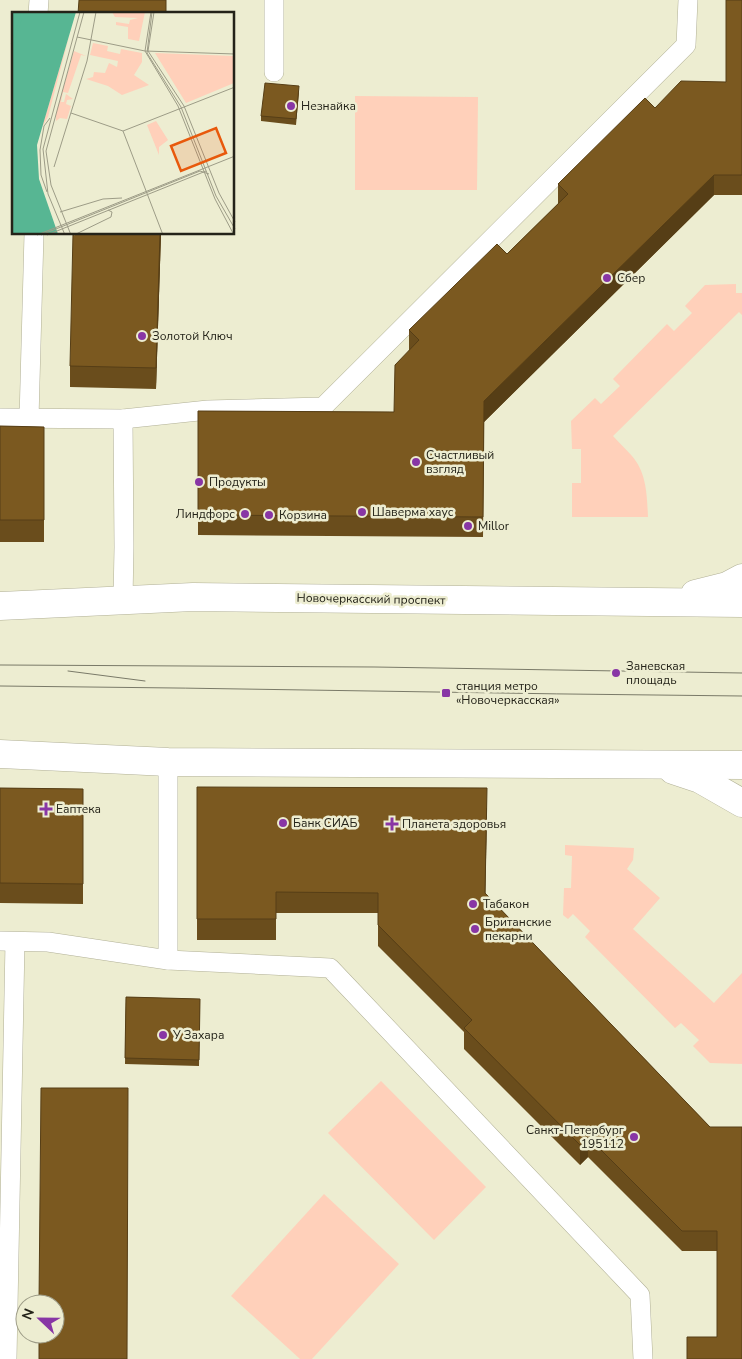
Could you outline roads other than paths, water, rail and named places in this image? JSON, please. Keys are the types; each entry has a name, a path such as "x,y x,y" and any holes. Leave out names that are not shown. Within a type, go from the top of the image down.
{"main road":[{"path":"662,602 727,586 742,578"},
{"name":"Новочеркасский проспект","path":"0,606 193,597 742,603"},
{"path":"0,754 168,762 742,765"},
{"path":"657,764 700,779 742,803"}],"lane":[{"path":"274,0 274,72"},
{"path":"0,418 123,419 208,410 323,407 686,45 688,0"},
{"path":"29,419 34,235"},
{"path":"123,419 123,600"},
{"path":"168,762 168,960"},
{"path":"7,1359 5,1178 8,942 48,942 168,960 330,968 640,1294 643,1359"}],"tram line":[{"path":"0,665 375,667 742,673"},
{"path":"68,671 145,681"},
{"path":"0,686 742,696"}],"place":[{"name":"Незнайка","path":"291,106"},
{"name":"Сбер","path":"607,278"},
{"name":"Золотой Ключ","path":"142,336"},
{"name":"Счастливый взгляд","path":"416,462"},
{"name":"Продукты","path":"199,482"},
{"name":"Шаверма хаус","path":"362,512"},
{"name":"Линдфорс","path":"245,514"},
{"name":"Корзина","path":"269,515"},
{"name":"Millor","path":"468,526"},
{"name":"Заневская площадь","path":"616,673"},
{"name":"станция метро «Новочеркасская»","path":"446,693"},
{"name":"Еаптека","path":"46,809"},
{"name":"Банк СИАБ","path":"283,823"},
{"name":"Планета здоровья","path":"392,824"},
{"name":"Табакон","path":"473,904"},
{"name":"Британские пекарни","path":"475,929"},
{"name":"У Захара","path":"163,1035"},
{"name":"Санкт-Петербург 195112","path":"634,1137"}]}
